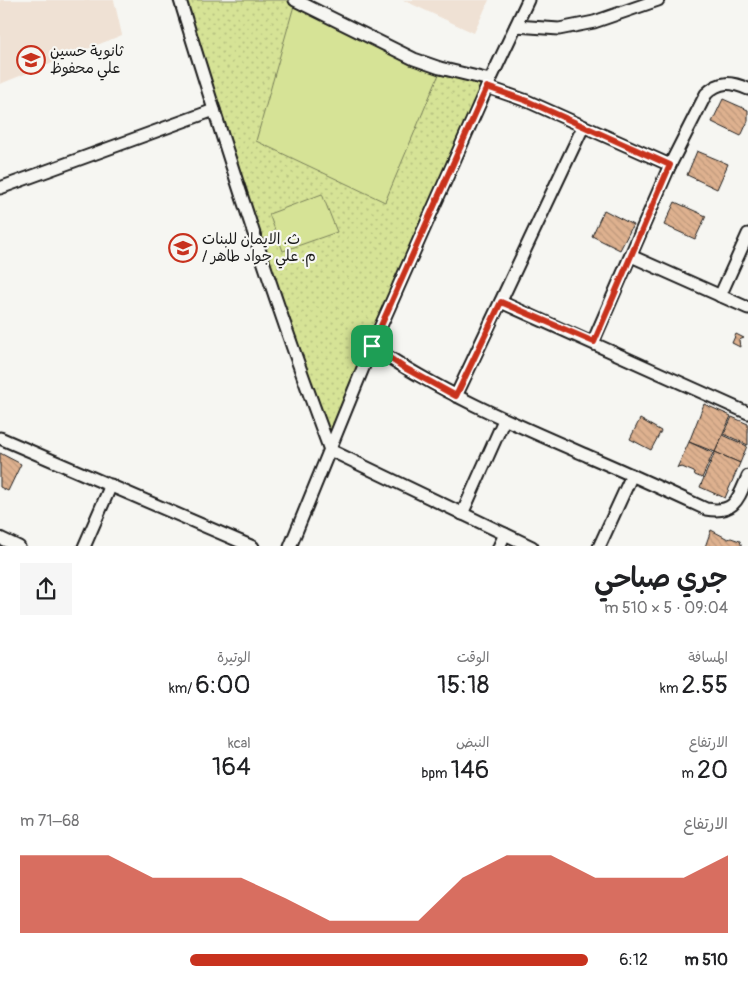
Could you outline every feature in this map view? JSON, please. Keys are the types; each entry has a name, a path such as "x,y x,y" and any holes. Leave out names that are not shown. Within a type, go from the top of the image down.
{"street":[{"path":"180,0 295,357 330,450 532,546"},
{"path":"294,0 414,58 488,84 670,165"},
{"path":"290,546 372,346 488,84 528,0"},
{"path":"516,26 559,29 594,22 658,0"},
{"path":"594,342 670,165 706,94 712,88 728,83 736,83 748,89"},
{"path":"0,188 214,110"},
{"path":"456,396 583,127"},
{"path":"720,296 748,234"},
{"path":"631,256 748,308"},
{"path":"501,302 748,412"},
{"path":"372,346 403,367 504,420 706,509 718,511 731,507 740,495 748,476"},
{"path":"462,514 504,420"},
{"path":"0,438 253,546"},
{"path":"600,546 632,475"},
{"path":"84,546 111,485"},
{"path":"499,546 504,534"},
{"path":"0,538 19,546"}],"shaded area":[{"name":"ثانوية حسين علي محفوظ","path":"0,0 114,0 122,35 0,84"},
{"path":"403,0 489,0 474,33"}],"green space":[{"path":"181,0 289,0 487,87 330,450"},
{"path":"295,2 442,67 385,202 256,141"},
{"path":"322,194 337,232 283,251 269,214"}],"building":[{"path":"723,99 748,110 748,121 741,136 712,122"},
{"path":"697,151 728,164 717,189 687,175"},
{"path":"675,202 706,216 695,239 664,225"},
{"path":"604,210 633,225 620,250 592,236"},
{"path":"736,334 744,338 739,340 740,347 732,343"},
{"path":"704,404 731,416 715,452 689,442"},
{"path":"732,417 748,424 748,445 724,434"},
{"path":"640,419 661,431 651,450 630,439"},
{"path":"723,435 747,446 740,463 715,452"},
{"path":"689,442 713,453 702,478 682,467 677,468"},
{"path":"715,452 740,463 725,498 700,487"},
{"path":"0,453 21,464 8,491 0,487"},
{"path":"711,530 728,539 740,541 742,546 705,546"}],"place":[{"name":"ثانوية حسين علي محفوظ","path":"31,60"},
{"name":"ث. الايمان للبنات / م. علي جواد طاهر","path":"183,248"}],"route":[{"path":"487,87 527,101 670,165 594,342 501,302 456,396 403,367 372,346 487,87"}]}
